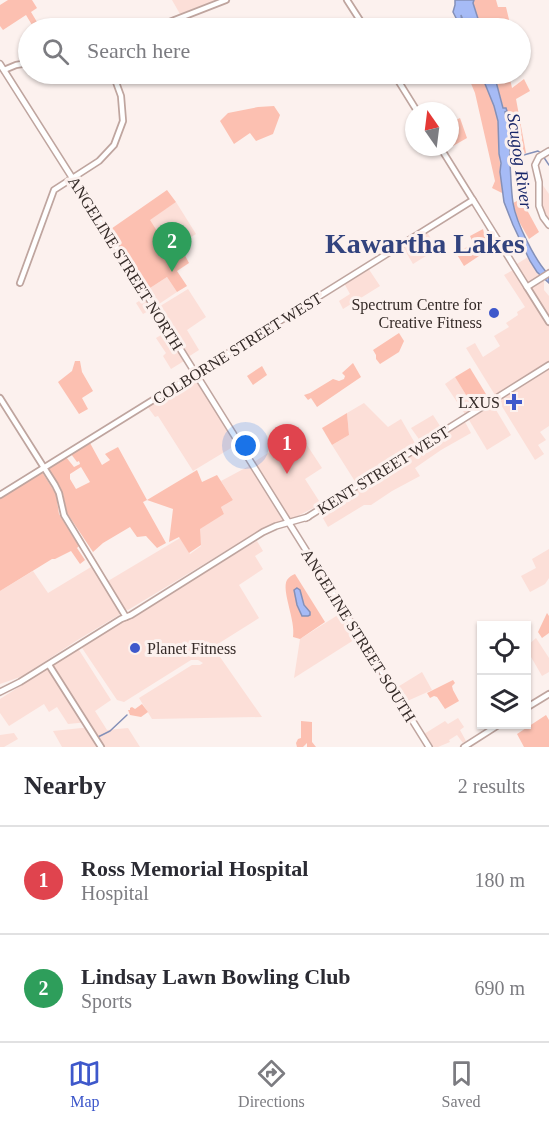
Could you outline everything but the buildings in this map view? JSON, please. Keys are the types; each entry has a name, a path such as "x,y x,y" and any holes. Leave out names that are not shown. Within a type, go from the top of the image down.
{"main road":[{"name":"ANGELINE STREET NORTH","path":"2,67 290,524"},
{"path":"545,153 536,164 539,182 538,206 549,225"},
{"path":"473,200 527,286 549,273"},
{"name":"COLBORNE STREET WEST","path":"195,374 473,200"},
{"name":"KENT STREET WEST","path":"1,690 49,665 261,534 275,527 302,521 549,365"},
{"name":"ANGELINE STREET SOUTH","path":"290,524 429,747"}],"street":[{"path":"180,18 226,0"},
{"path":"347,0 359,18"},
{"path":"2,67 18,64"},
{"path":"20,283 54,190 99,160 114,145 123,121 121,96 117,84"},
{"path":"400,84 411,102"},
{"path":"446,156 473,200"},
{"path":"527,286 549,322"},
{"name":"COLBORNE STREET WEST","path":"0,495 195,374"},
{"path":"0,398 59,492 64,515 126,617"},
{"path":"49,665 101,747"},
{"path":"531,705 549,694"},
{"path":"464,747 492,729"}],"shaded area":[{"path":"8,0 32,0 37,8 31,12 35,18 28,18 26,15 18,18 3,30 0,26 0,5"},
{"path":"172,0 216,0 180,14"},
{"path":"474,0 496,0 498,7 506,7 509,18 478,18"},
{"path":"471,84 486,84 494,104 498,123 502,193 492,188 495,181"},
{"path":"497,84 511,84 512,88 517,84 526,84 530,91 516,99 526,153 512,158 510,156 509,128"},
{"path":"274,106 280,115 273,134 256,141 250,133 234,144 220,121 228,113"},
{"path":"459,118 467,138 459,143"},
{"path":"542,184 549,194 549,220 542,206"},
{"path":"167,190 176,202 150,220 171,253 181,248 189,263 177,271 187,286 177,292 167,277 147,290 108,231"},
{"path":"521,199 539,232 529,239 517,218 513,203"},
{"path":"176,202 196,234 169,251 149,220"},
{"path":"483,229 488,250 464,266 456,253 469,246 473,247 470,236"},
{"path":"427,232 437,249 413,264 403,247"},
{"path":"528,257 544,279 544,290 549,296 549,426 540,432 546,440 538,445 544,454 535,460 466,348 475,343 483,357 500,346 494,336 509,327 506,323 525,307 504,275"},
{"path":"368,268 380,286 343,309 339,301 350,294 344,283"},
{"path":"167,277 177,292 156,306 147,290"},
{"path":"188,289 206,317 187,330 199,350 188,357 157,308"},
{"path":"145,297 152,309 143,314 136,303"},
{"path":"166,332 184,361 171,369 163,356 166,353 156,338"},
{"path":"399,333 404,341 399,352 380,364 373,350"},
{"path":"75,361 80,361 82,372 93,391 82,398 88,409 79,414 58,382 72,371"},
{"path":"353,363 361,377 317,407 311,398 308,400 304,395 333,379 339,381 344,379 345,376 342,373"},
{"path":"262,366 267,375 253,385 247,376"},
{"path":"470,368 489,399 474,408 455,377"},
{"path":"455,377 474,408 465,414 445,384"},
{"path":"195,379 236,445 193,471 158,416 155,417 147,406"},
{"path":"364,403 388,427 401,419 416,445 356,483 332,445 349,435 347,413"},
{"path":"493,405 511,435 487,450 469,420"},
{"path":"347,413 349,435 332,445 322,428"},
{"path":"433,415 442,429 421,442 411,428"},
{"path":"465,422 471,433 415,468 420,476 328,527 320,513"},
{"path":"299,433 322,468 305,479 321,504 292,519 254,462"},
{"path":"90,443 102,465 110,460 105,454 118,447 147,500 143,502 166,543 157,548 146,536 137,537 130,527 103,543 93,552 67,513 63,494 47,470 66,457 74,467 80,464 71,454","holes":["81,467 90,482 76,489 70,479 70,474"]},
{"path":"249,466 283,521 269,525 128,610 124,609 108,581 180,538 190,554 201,546 199,529 224,514 221,507 233,500 221,481"},
{"path":"197,470 202,482 217,475 233,500 221,507 224,514 200,529 201,545 189,553 179,537 169,542 173,509 147,500"},
{"path":"42,472 56,494 59,514 85,560 80,564 71,551 52,559 0,591 0,498"},
{"path":"257,541 263,551 255,556 263,569 239,585 259,618 213,647 262,717 152,719 139,698 192,665 203,663 198,660 191,660 124,702 117,700 82,648 83,646"},
{"path":"549,549 549,578 545,584 530,592 521,576 536,568 532,559"},
{"path":"91,567 121,612 119,615 23,676 0,684 0,591 33,571 48,593"},
{"path":"295,574 325,622 300,639 293,637 286,591 287,580"},
{"path":"341,613 357,638 294,678 300,639"},
{"path":"547,613 549,633 542,638 538,632"},
{"path":"536,638 549,658 549,672 542,676 531,657 531,642"},
{"path":"77,650 111,700 95,711 107,730 128,728 140,747 62,747 53,731 91,727 88,722 68,724 57,707 49,712 44,704 9,726 0,713 0,699"},
{"path":"422,672 432,690 405,702 396,688"},
{"path":"453,680 455,683 452,686 453,690 459,701 445,709 437,697 430,698 427,693"},
{"path":"142,704 148,712 141,717 130,715 128,710 130,708 135,709"},
{"path":"546,715 549,720 549,747 524,747 517,734 525,729 531,729 531,725"},
{"path":"458,718 464,727 460,730 466,741 463,743 457,735 449,740 450,742 433,747 424,734 445,721 448,724"},
{"path":"301,721 312,722 312,742 316,747 307,747 307,743 303,747 297,747 296,743 301,738"},
{"path":"14,733 18,739 0,747 0,735"}],"water":[{"path":"455,0 474,0 478,18 462,18 461,15 461,18 456,18 453,12"},
{"name":"Scugog River","path":"485,84 497,84 503,108 507,111 505,112 509,128 510,156 513,160 510,164 513,203 532,251 549,275 549,283 537,272 530,261 504,202 498,121"},
{"path":"297,588 300,590 304,605 310,612 308,616 302,616 297,605 294,590"}],"waterway":[{"path":"513,158 538,151 549,165"},
{"path":"98,737 110,731 127,715"}],"place":[{"name":"Lindsay Lawn Bowling Club","path":"172,272"},
{"name":"Spectrum Centre for Creative Fitness","path":"494,313"},
{"name":"LXUS","path":"514,402"},
{"name":"Ross Memorial Hospital","path":"287,474"},
{"name":"Planet Fitness","path":"135,648"}],"district":[{"name":"Kawartha Lakes","path":"425,243"}]}
